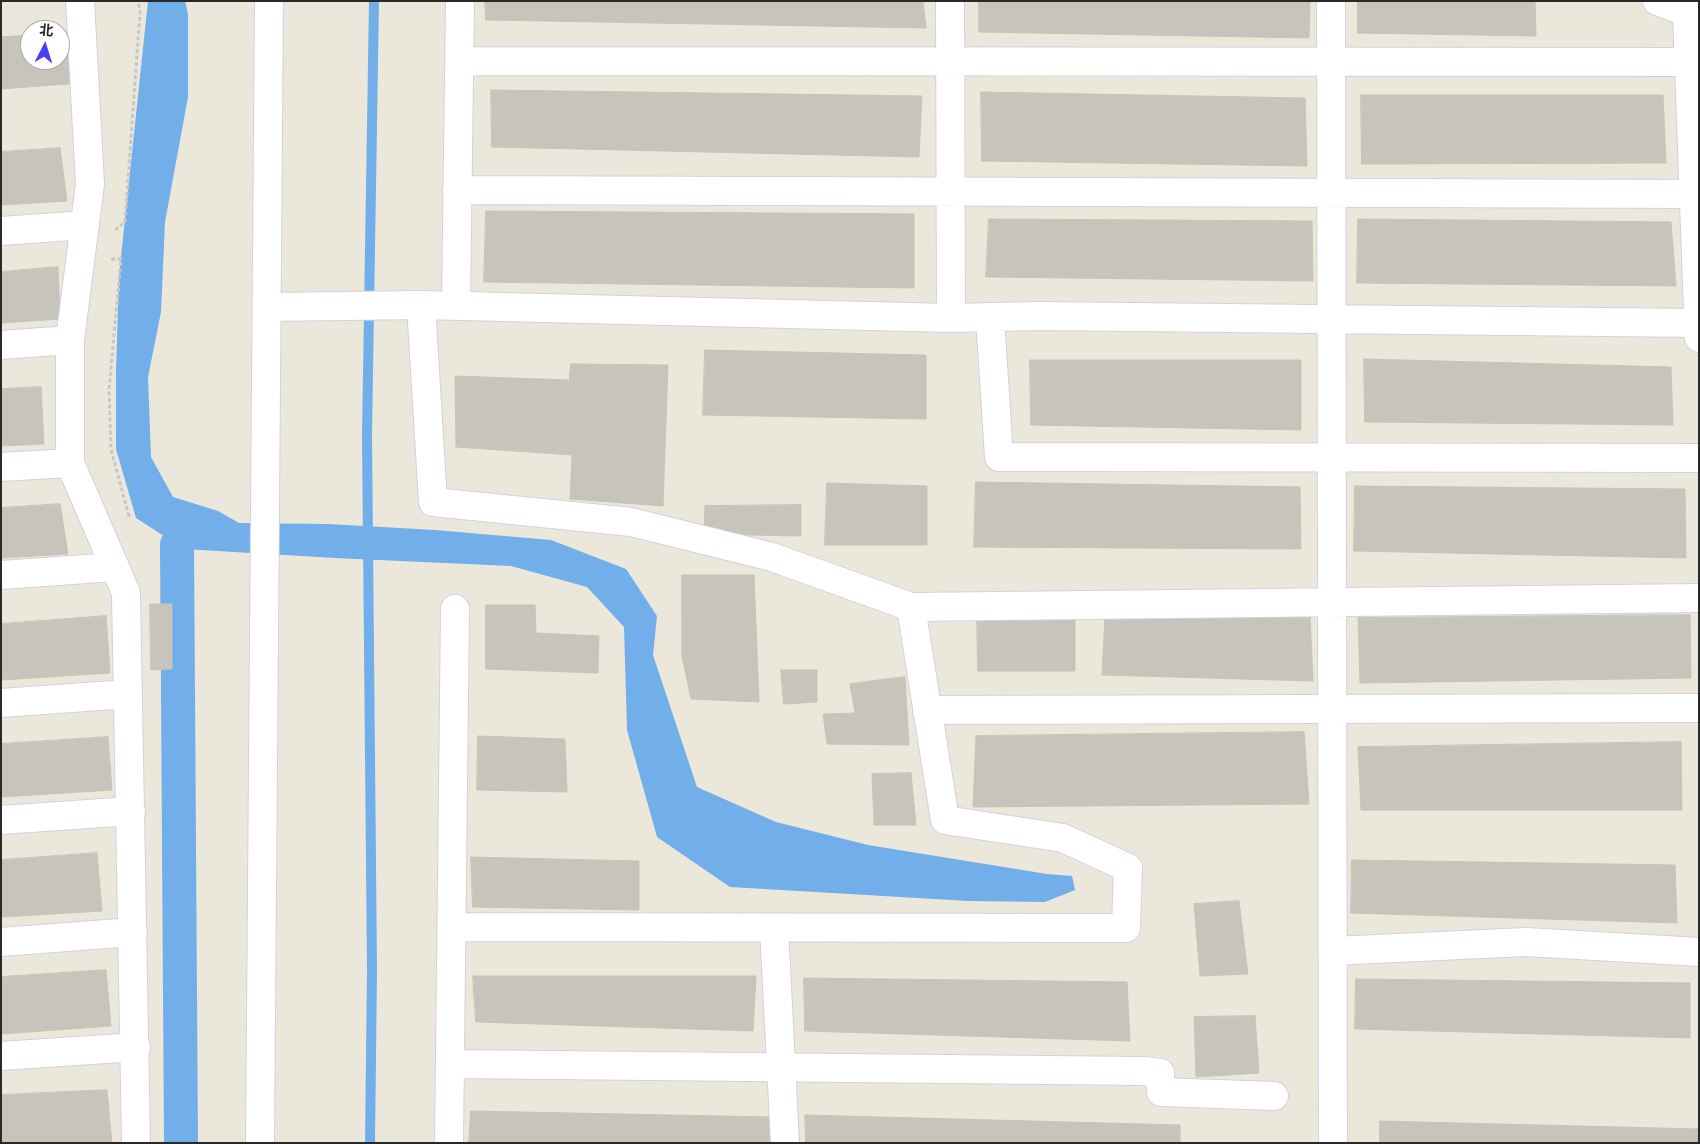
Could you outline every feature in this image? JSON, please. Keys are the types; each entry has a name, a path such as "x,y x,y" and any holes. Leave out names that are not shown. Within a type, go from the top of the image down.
{"street":[{"path":"80,1 90,184 70,340 70,463 126,593 136,1046 136,1143"},
{"path":"260,1143 269,1"},
{"path":"456,305 460,1"},
{"path":"950,1 951,318"},
{"path":"1331,1 1333,1143"},
{"path":"1657,1 1693,15 1689,62 1696,194 1699,338"},
{"path":"459,61 1689,62"},
{"path":"457,190 1696,194"},
{"path":"1,231 85,225"},
{"path":"420,305 433,502 631,522 772,557 911,607 1699,598"},
{"path":"267,307 456,305 951,318 1331,319 1698,323"},
{"path":"990,317 999,457 1699,458"},
{"path":"1,344 70,340"},
{"path":"1,467 70,463"},
{"path":"1,575 115,567"},
{"path":"452,927 1126,928 1128,868 1063,838 945,820 911,607"},
{"path":"449,1143 455,609"},
{"path":"1,702 128,694"},
{"path":"927,710 1699,708"},
{"path":"1,820 131,811"},
{"path":"774,928 785,1143"},
{"path":"1,942 133,932"},
{"path":"1333,951 1526,942 1699,952"},
{"path":"1,1056 136,1046"},
{"path":"450,1064 1145,1071 1160,1073 1160,1092 1274,1096"}],"water":[{"path":"148,1 185,1 188,14 188,97 165,222 161,312 148,377 151,457 173,497 218,511 239,523 328,524 435,530 551,540 626,569 657,616 653,655 697,787 776,822 868,845 1047,874 1072,876 1075,890 1045,902 968,901 730,887 657,837 627,730 624,627 587,587 511,566 184,549 136,518 116,449 116,370 119,276"}],"building":[{"path":"485,1 923,1 926,28 486,20"},
{"path":"979,1 1310,1 1309,38 979,32"},
{"path":"1358,1 1535,1 1536,36 1358,33"},
{"path":"70,33 75,33 80,83 1,89 1,37 20,36 20,70 70,70"},
{"path":"491,90 922,96 919,157 492,147"},
{"path":"981,92 1305,98 1307,166 982,161"},
{"path":"1361,95 1663,95 1666,163 1362,164"},
{"path":"60,148 67,201 1,205 1,152"},
{"path":"486,211 914,214 914,288 484,282"},
{"path":"989,219 1312,221 1313,281 986,277"},
{"path":"1358,219 1671,222 1676,286 1357,283"},
{"path":"58,267 60,319 1,323 1,272"},
{"path":"705,350 926,355 926,419 703,415"},
{"path":"1364,359 1671,367 1673,425 1365,422"},
{"path":"1030,360 1301,360 1301,430 1031,425"},
{"path":"571,364 668,365 663,506 570,499 572,455 456,447 455,376 569,380"},
{"path":"41,387 44,444 1,446 1,389"},
{"path":"976,482 1300,487 1301,549 974,547"},
{"path":"827,483 927,486 927,545 825,545"},
{"path":"1355,486 1685,489 1686,558 1354,551"},
{"path":"60,504 68,554 1,558 1,508"},
{"path":"801,505 801,536 704,534 705,506"},
{"path":"682,575 754,575 759,702 691,699 682,656"},
{"path":"150,604 172,604 172,669 151,670"},
{"path":"486,605 535,605 536,633 599,636 598,673 486,669"},
{"path":"977,613 1075,615 1075,671 978,671"},
{"path":"1690,615 1691,678 1360,683 1358,618"},
{"path":"106,616 110,673 1,680 1,624"},
{"path":"1310,616 1313,681 1102,675 1105,617"},
{"path":"781,670 817,670 817,702 784,704"},
{"path":"905,677 909,745 827,744 823,714 855,713 850,684"},
{"path":"1304,732 1309,804 973,807 976,736"},
{"path":"478,736 565,739 567,792 477,790"},
{"path":"108,737 112,790 1,797 1,744"},
{"path":"1681,742 1682,810 1361,810 1358,747"},
{"path":"911,773 916,825 874,825 872,774"},
{"path":"97,853 102,911 1,917 1,860"},
{"path":"471,857 639,861 639,910 473,907"},
{"path":"1352,860 1675,865 1677,923 1351,913"},
{"path":"1239,901 1248,974 1200,976 1194,904"},
{"path":"106,970 111,1026 1,1034 1,977"},
{"path":"473,976 756,976 753,1031 476,1022"},
{"path":"804,978 1127,982 1130,1041 805,1031"},
{"path":"1356,979 1690,983 1690,1038 1355,1029"},
{"path":"1255,1016 1259,1073 1196,1077 1194,1017"},
{"path":"107,1090 112,1143 1,1143 1,1095"},
{"path":"471,1111 771,1117 769,1143 469,1143"},
{"path":"805,1115 1180,1125 1180,1143 806,1143"},
{"path":"1380,1121 1699,1129 1699,1143 1380,1143"}],"waterway":[{"path":"370,1143 372,970 367,435 374,1"},
{"path":"177,545 181,1143"}]}
